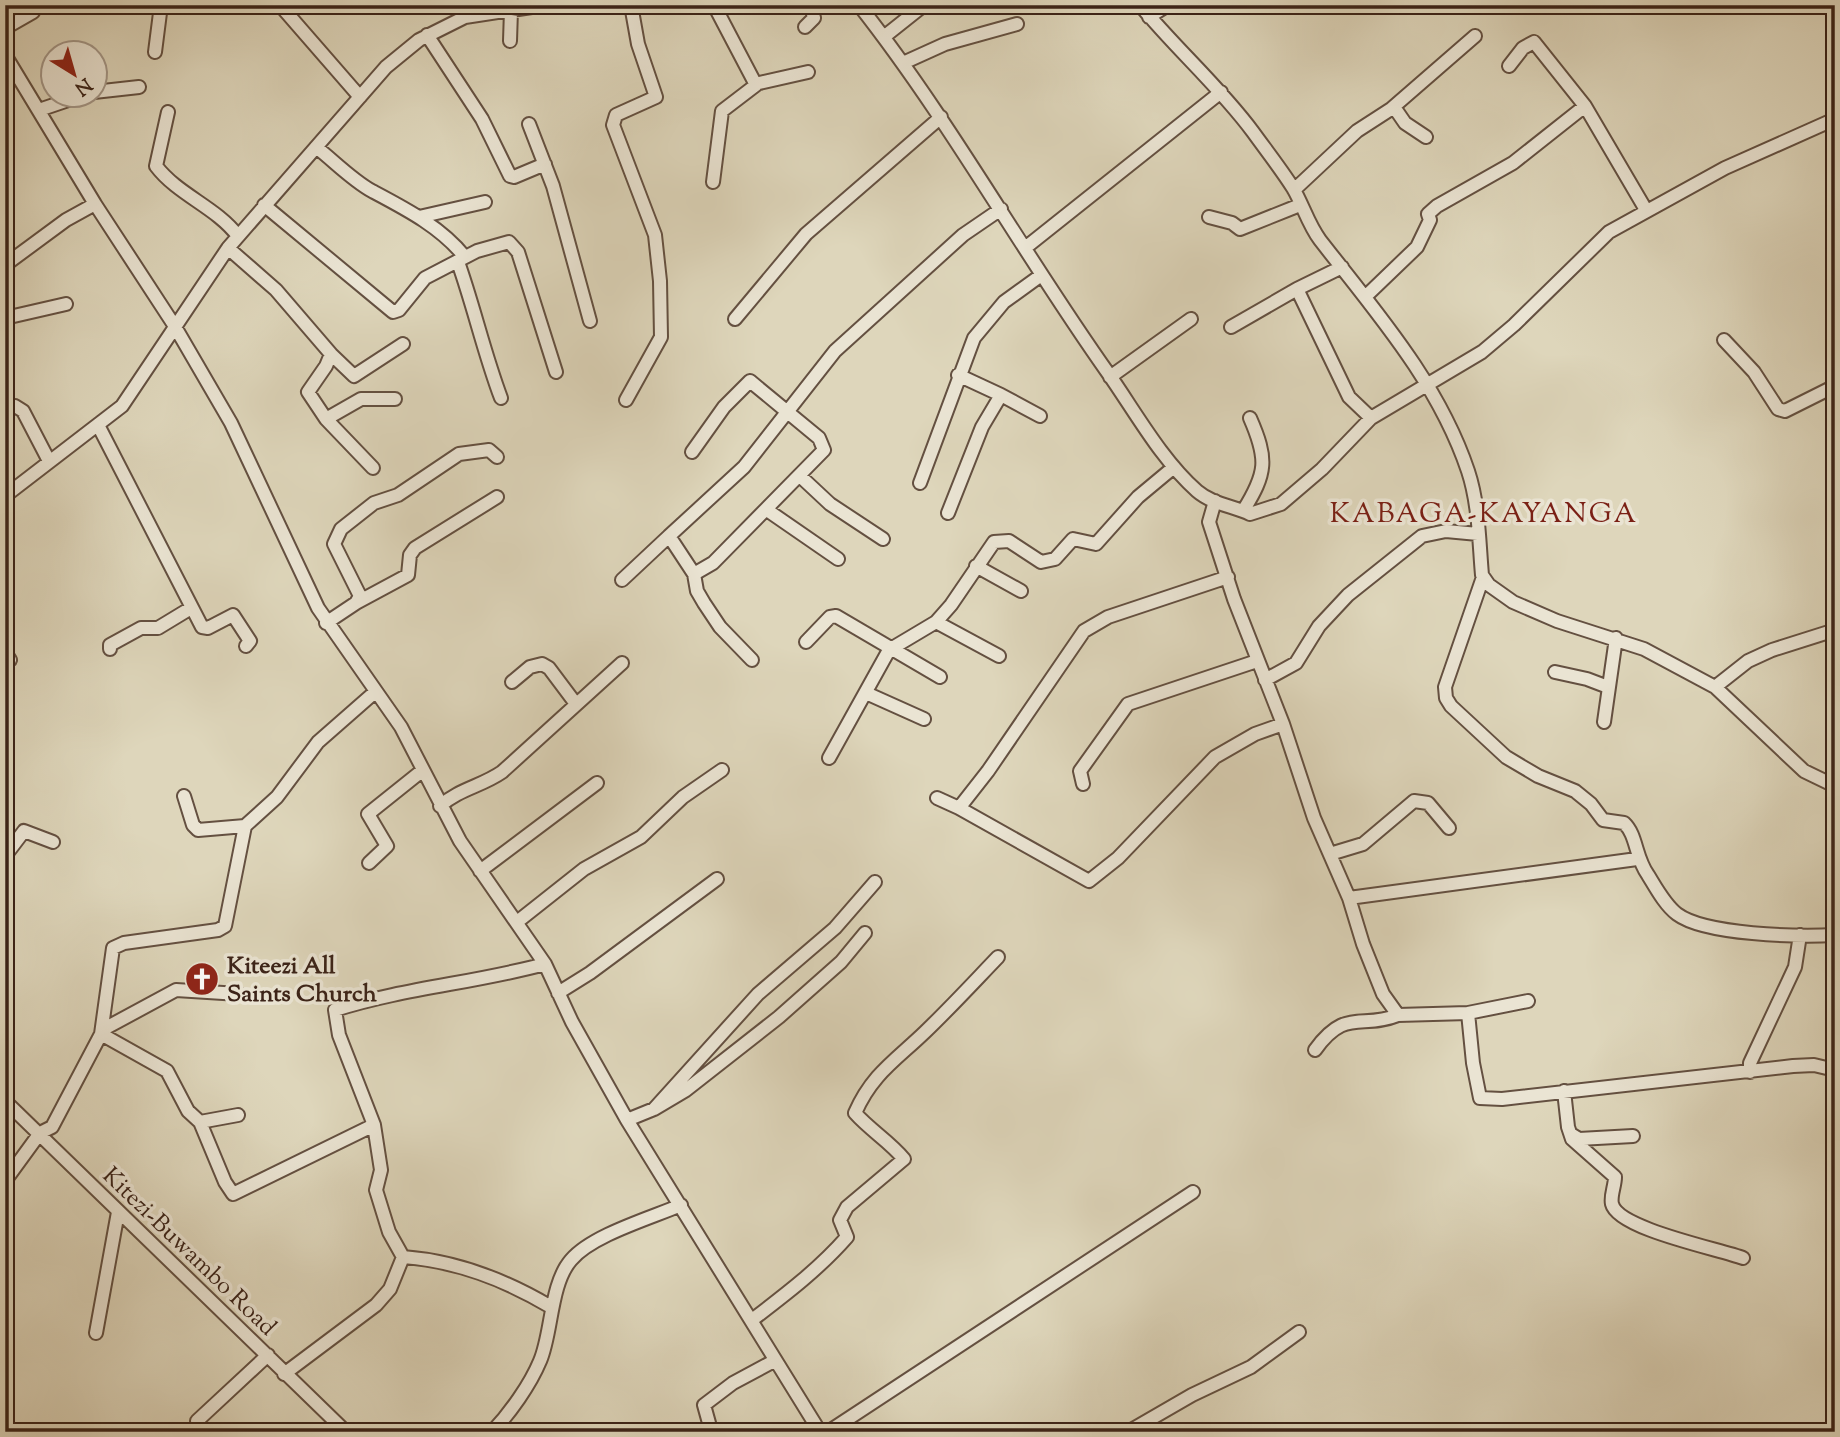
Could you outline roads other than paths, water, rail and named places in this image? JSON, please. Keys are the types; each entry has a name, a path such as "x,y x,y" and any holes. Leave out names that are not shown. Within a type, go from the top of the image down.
{"street":[{"path":"5,28 33,12 36,5"},
{"path":"102,7 148,5"},
{"path":"155,52 161,5"},
{"path":"279,5 360,97"},
{"path":"5,496 122,406 228,248 386,67 427,35 465,18 496,9 511,10 545,5"},
{"path":"626,400 662,332 655,235 613,125 616,115 656,97 638,44 631,5"},
{"path":"713,182 723,111 755,88 714,5"},
{"path":"805,27 814,18 812,10 821,5"},
{"path":"859,5 885,36 941,117 1001,209 1040,276 1174,467 1200,494 1250,514 1269,509 1295,494 1371,418 1482,352 1514,325 1609,232 1725,168 1835,119"},
{"path":"885,36 924,5"},
{"path":"1140,5 1222,92 1294,190 1318,237 1392,331 1426,383 1468,472 1483,577 1445,687 1446,698 1460,716 1523,769 1575,791 1591,804 1603,820 1624,823 1632,832 1637,859 1669,906 1690,922 1723,930 1835,935"},
{"path":"1149,17 1168,5"},
{"path":"510,41 511,10"},
{"path":"903,64 945,44 1017,24"},
{"path":"427,35 475,108 510,176 514,177 545,164"},
{"path":"1294,190 1357,131 1394,107 1475,36"},
{"path":"1509,66 1523,48 1534,42 1584,106 1646,210"},
{"path":"6,57 95,204 174,325 231,423 326,623 401,727 440,806 480,871 545,964 627,1120 820,1432"},
{"path":"755,84 808,72"},
{"path":"108,90 139,87"},
{"path":"1024,248 1222,92"},
{"path":"1365,297 1417,247 1430,220 1428,214 1437,206 1494,176 1584,106"},
{"path":"1394,107 1405,123 1426,137"},
{"path":"39,110 45,108"},
{"path":"168,112 156,166 169,181 201,203 238,236"},
{"path":"735,319 806,234 941,117"},
{"path":"529,124 545,164 590,321"},
{"path":"316,147 372,190 407,207 453,242 461,259 473,303 484,356 501,398"},
{"path":"419,217 485,202"},
{"path":"5,265 66,220 95,204"},
{"path":"264,205 393,313 399,310 425,278 461,259 509,242 516,248 556,372"},
{"path":"1209,217 1232,223 1240,229 1300,205"},
{"path":"622,580 744,467 824,363 852,334 963,235 1001,209"},
{"path":"228,248 276,290 331,354 354,376 403,344"},
{"path":"1231,327 1342,267"},
{"path":"920,483 947,415 967,351 982,325 1004,302 1040,276"},
{"path":"1297,289 1349,397 1371,418"},
{"path":"5,318 66,304"},
{"path":"1111,377 1191,319"},
{"path":"1724,340 1754,372 1778,409 1792,409 1835,386"},
{"path":"331,354 327,366 308,388 326,419 373,468"},
{"path":"958,375 1040,416"},
{"path":"692,452 723,407 750,381 760,386 787,413 819,438 823,445 822,454 768,510 713,563 694,574"},
{"path":"948,513 982,427 1001,395"},
{"path":"326,419 361,399 396,399"},
{"path":"5,409 15,406 23,411 49,461"},
{"path":"1243,511 1260,484 1263,446 1250,418"},
{"path":"98,425 191,608 205,629 236,616 250,641 246,646"},
{"path":"356,603 360,596 334,544 341,529 374,503 398,495 459,454 489,450 497,457"},
{"path":"829,758 889,650 936,622 995,542 1009,541 1041,562 1055,559 1073,539 1096,544 1138,497 1174,467"},
{"path":"800,476 830,504 883,539"},
{"path":"326,623 356,603 408,576 410,555 415,548 497,497"},
{"path":"1215,501 1209,522 1257,661 1283,724 1314,818 1349,898 1383,994 1398,1015"},
{"path":"768,510 838,559"},
{"path":"1265,680 1296,663 1319,626 1348,595 1422,536 1446,531 1478,534"},
{"path":"669,536 694,574 696,591 720,627 752,660"},
{"path":"976,566 1021,591"},
{"path":"959,808 993,765 1084,631 1108,617 1228,577"},
{"path":"1483,577 1513,602 1557,621 1644,649 1715,687 1804,771 1835,786"},
{"path":"110,649 110,645 130,632 158,628 191,608"},
{"path":"806,642 830,617 836,616 889,650 940,677"},
{"path":"936,622 999,656"},
{"path":"1715,687 1748,661 1772,650 1835,630"},
{"path":"1605,722 1616,638"},
{"path":"1083,784 1080,771 1128,704 1257,661"},
{"path":"440,806 458,792 488,782 502,772 622,663"},
{"path":"512,682 530,667 542,664 550,668 576,704"},
{"path":"1555,672 1608,687"},
{"path":"5,1181 40,1133 52,1127 101,1032 113,948 124,943 218,930 225,926 245,826 277,797 318,742 375,692"},
{"path":"866,694 924,719"},
{"path":"937,798 1089,881 1118,858 1215,757 1255,734 1283,724"},
{"path":"369,863 387,846 368,814 423,770"},
{"path":"517,922 584,869 641,836 683,797 722,770"},
{"path":"480,871 597,783"},
{"path":"184,796 193,825 198,830 245,826"},
{"path":"1330,854 1363,844 1414,801 1428,803 1449,828"},
{"path":"5,856 24,831 53,842"},
{"path":"1349,898 1637,859"},
{"path":"558,993 590,973 717,879"},
{"path":"654,1109 758,994 835,928 875,882"},
{"path":"627,1120 654,1109 686,1090 779,1017 841,962 865,933"},
{"path":"1750,1072 1750,1063 1795,967 1800,935"},
{"path":"752,1320 799,1284 839,1247 848,1237 840,1220 848,1207 904,1159 884,1137 865,1125 855,1113 863,1095 879,1071 925,1032 998,957"},
{"path":"284,1374 376,1305 390,1289 402,1256 389,1232 376,1190 381,1170 374,1125 339,1035 335,1010 399,992 506,975 545,964"},
{"path":"101,1032 176,990 239,994"},
{"path":"1315,1050 1341,1024 1354,1020 1387,1020 1398,1015 1468,1013 1528,1001"},
{"path":"1468,1013 1480,1098 1502,1099 1814,1065 1835,1070"},
{"path":"101,1032 167,1071 188,1111 200,1122 225,1182 233,1194 374,1125"},
{"path":"1564,1091 1571,1134 1587,1155 1612,1171 1615,1177 1612,1205 1627,1220 1682,1242 1717,1248 1743,1258"},
{"name":"Kitezi-Buwambo Road","path":"5,1101 346,1432"},
{"path":"200,1122 238,1115"},
{"path":"1571,1134 1579,1139 1633,1136"},
{"path":"828,1432 1193,1192"},
{"path":"492,1432 503,1421 541,1360 551,1307 571,1260 595,1242 681,1205"},
{"path":"96,1333 118,1212"},
{"path":"402,1256 437,1259 471,1268 527,1292 551,1307"},
{"path":"1128,1432 1192,1395 1251,1367 1299,1332"},
{"path":"197,1421 268,1355"},
{"path":"709,1423 704,1405 715,1394 774,1361"}],"place":[{"name":"Kiteezi All Saints Church","path":"202,979"}],"district":[{"name":"KABAGA-KAYANGA","path":"1484,512"}]}
